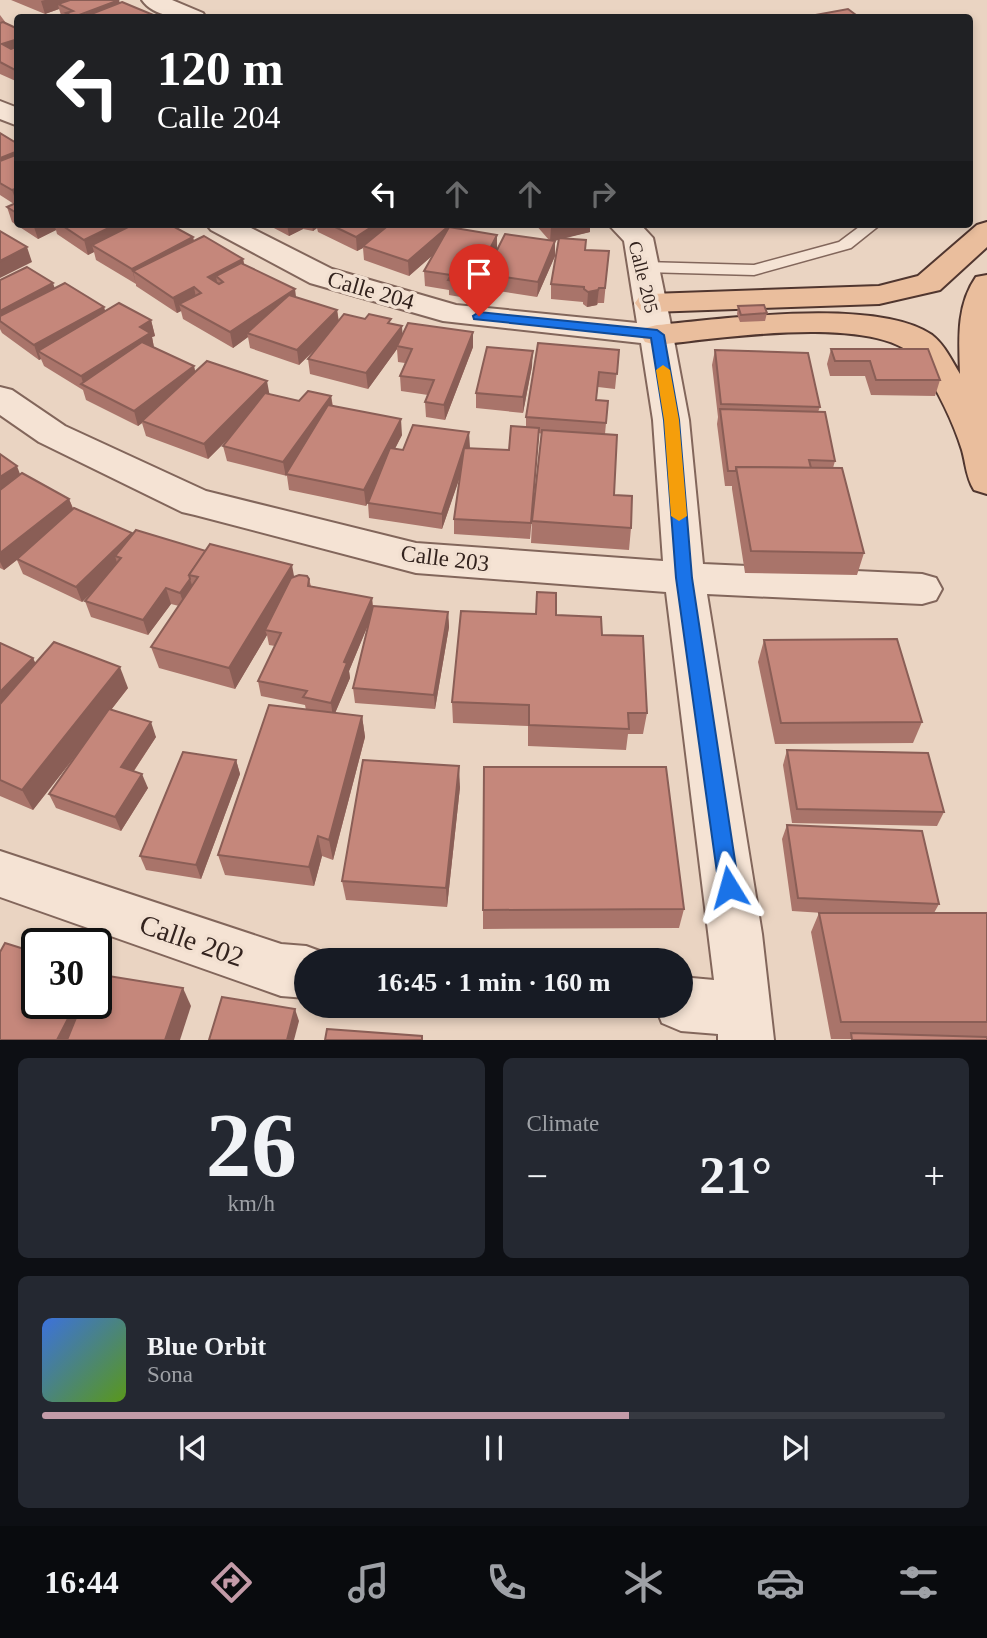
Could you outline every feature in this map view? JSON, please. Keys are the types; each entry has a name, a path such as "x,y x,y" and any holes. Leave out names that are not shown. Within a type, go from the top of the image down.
{"main road":[{"path":"654,319 879,295 929,283 987,231"},
{"path":"987,284 975,320 980,449 987,481"},
{"path":"654,319 825,322 883,327 920,342 946,378 980,449"}],"street":[{"path":"153,0 186,14"},
{"name":"Calle 204","path":"229,228 321,276 454,314 654,319"},
{"name":"Calle 205","path":"627,228 638,238 671,420 684,578 736,934 744,1024"},
{"name":"Calle 203","path":"0,397 52,434 195,502 416,558 684,578 922,589"},
{"name":"Calle 202","path":"0,874 281,970 294,971"},
{"path":"693,1008 744,1024"}],"lane":[{"path":"644,267 754,270 845,245 868,228"}],"building":[{"path":"70,0 119,0 82,14 68,14 66,13 73,11 58,4"},
{"path":"122,2 151,14 91,14"},
{"path":"848,9 855,14 821,14"},
{"path":"0,23 14,27 14,40 2,44 11,49 14,48 14,69 0,62"},
{"path":"0,133 14,142 14,153 0,158"},
{"path":"14,156 14,189 0,183 0,161"},
{"path":"66,228 109,228 84,240"},
{"path":"126,228 176,228 193,237 132,269 92,245"},
{"path":"337,228 370,228 356,237"},
{"path":"385,228 446,228 408,261 363,246"},
{"path":"448,228 497,235 472,284 448,280 451,275 424,271"},
{"path":"0,231 27,247 0,261"},
{"path":"505,234 555,241 538,282 485,274"},
{"path":"204,236 243,259 208,277 219,284 223,282 216,276 241,263 295,289 230,332 179,304 201,293 194,287 173,298 133,271"},
{"path":"559,238 586,240 585,250 609,251 605,288 588,292 584,287 551,284"},
{"path":"27,267 53,283 0,311 0,280"},
{"path":"65,283 104,307 34,345 0,321 0,316"},
{"path":"289,295 337,310 297,350 247,333"},
{"path":"119,303 151,320 140,327 150,333 81,376 38,351"},
{"path":"764,305 767,313 741,315 738,306"},
{"path":"344,314 365,319 369,314 391,319 388,323 402,326 366,373 308,359"},
{"path":"408,323 473,332 444,405 425,402 434,380 400,376 412,349 397,346"},
{"path":"142,342 194,366 134,411 81,384"},
{"path":"538,343 619,350 617,374 599,372 596,400 608,401 606,423 526,417"},
{"path":"487,347 533,351 523,397 476,393"},
{"path":"831,349 928,349 940,380 876,380 870,361 835,361"},
{"path":"715,350 808,353 820,407 721,404"},
{"path":"207,361 267,381 204,444 142,421"},
{"path":"308,391 331,396 283,462 223,446 265,393 299,401"},
{"path":"328,405 401,419 364,490 286,474"},
{"path":"720,409 825,412 835,461 809,460 811,468 736,467 736,471 728,471"},
{"path":"413,425 469,432 442,514 368,503 390,448 403,450"},
{"path":"511,426 539,428 531,523 454,519 464,448 509,450"},
{"path":"542,430 617,435 614,495 632,496 631,528 532,521"},
{"path":"0,454 17,466 0,477"},
{"path":"736,467 842,468 864,553 751,551"},
{"path":"22,473 69,499 0,553 0,490"},
{"path":"74,508 132,533 76,587 17,559"},
{"path":"136,530 206,551 180,593 166,588 143,620 85,601 121,558 115,556"},
{"path":"210,544 292,565 229,668 151,647 198,577 189,575"},
{"path":"307,576 308,586 372,598 344,662 347,663 331,703 303,697 307,691 258,681 281,633 265,630 291,578"},
{"path":"537,592 556,593 556,615 601,617 602,635 643,636 647,713 628,713 629,729 529,725 529,705 452,702 461,611 536,614"},
{"path":"373,606 448,612 434,695 353,688"},
{"path":"897,639 922,722 781,723 764,640"},
{"path":"54,642 120,667 22,790 0,780 0,704"},
{"path":"0,643 33,658 0,692"},
{"path":"269,705 362,716 329,840 318,836 309,867 218,855"},
{"path":"109,709 151,722 121,767 142,774 115,817 49,794"},
{"path":"787,750 928,753 944,812 797,809"},
{"path":"183,752 236,760 196,865 140,856"},
{"path":"363,760 459,766 446,888 342,881"},
{"path":"484,767 666,767 684,909 483,910"},
{"path":"787,825 922,831 939,904 798,898"},
{"path":"819,913 987,913 987,1022 841,1022"},
{"path":"5,943 21,948 21,1019 68,1019 57,1040 0,1040 0,952"},
{"path":"112,977 183,988 165,1040 67,1040 76,1019 112,1019"},
{"path":"222,997 294,1009 287,1040 209,1040"},
{"path":"327,1029 422,1036 422,1040 325,1040"},
{"path":"851,1033 987,1037 987,1040 852,1040"}],"slow traffic":[{"path":"663,370 671,420 679,516"}],"route":[{"path":"479,316 657,335 671,420 684,578 729,887"}]}
